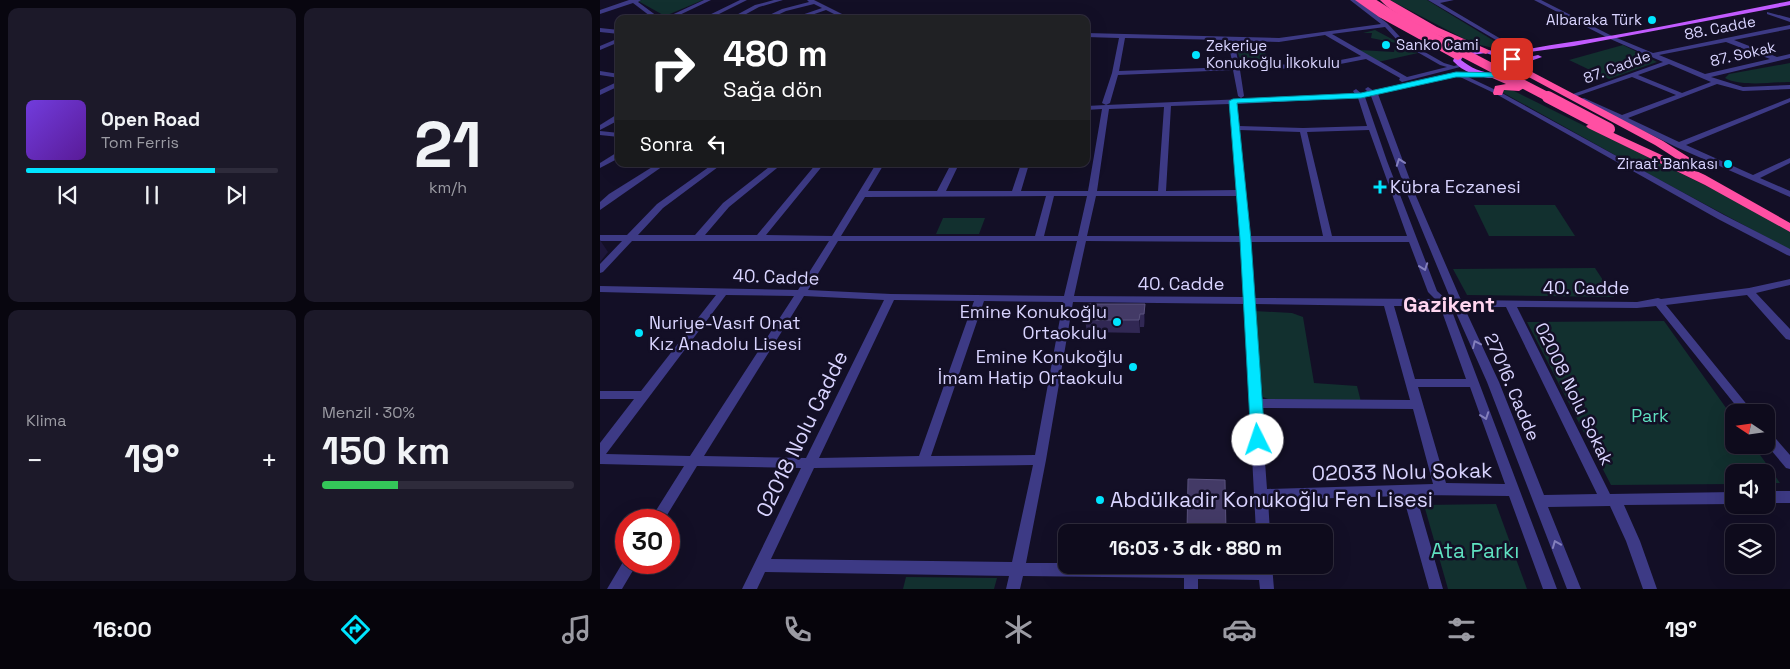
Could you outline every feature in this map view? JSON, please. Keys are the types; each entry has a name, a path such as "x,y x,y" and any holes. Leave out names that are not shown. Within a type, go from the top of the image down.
{"highway":[{"path":"1359,0 1434,43 1456,64"},
{"path":"1368,0 1400,20 1615,124 1710,183 1790,228"},
{"path":"1376,0 1408,19 1695,165 1790,217"},
{"path":"1384,0 1422,23 1461,42 1491,52"},
{"path":"1420,51 1433,46 1434,43"},
{"path":"1420,51 1433,51 1456,64"},
{"path":"1517,65 1543,83 1659,143 1695,165"},
{"path":"1488,75 1503,78 1622,142 1710,183"},
{"path":"1498,93 1499,88 1509,86 1525,89"}],"main road":[{"path":"1621,38 1610,37 1520,52 1468,52 1456,64 1488,75 1510,73 1517,65 1531,58 1790,3"},
{"path":"1699,23 1769,13 1790,8"},
{"path":"1758,9 1769,13"},
{"path":"1491,52 1512,59 1517,65"}],"street":[{"path":"600,12 635,0 653,15"},
{"path":"675,15 708,0"},
{"path":"712,15 744,0"},
{"path":"740,15 758,6 780,0"},
{"path":"1352,0 1386,25 1400,40 1442,64 1456,64 1498,93 1721,217 1790,253"},
{"path":"1433,1 1451,0"},
{"path":"1537,0 1610,37"},
{"path":"1547,0 1701,77 1743,89 1790,87"},
{"path":"773,15 812,1 840,14"},
{"path":"1433,1 1520,52"},
{"path":"805,15 827,8"},
{"path":"1769,13 1790,20"},
{"path":"1567,15 1574,14"},
{"path":"1090,35 1279,40 1386,25"},
{"name":"88. Cadde","path":"1655,54 1790,27"},
{"path":"600,30 615,32"},
{"path":"1327,34 1406,79"},
{"path":"1013,589 1040,460 1068,300 1092,193 1106,105 1115,73 1122,36"},
{"path":"1621,38 1668,62"},
{"path":"1727,39 1776,59"},
{"path":"1231,40 1236,68 1236,128 1246,240 1248,300 1264,524"},
{"path":"600,48 615,42"},
{"path":"600,48 615,50"},
{"name":"87. Sokak","path":"1701,77 1790,56"},
{"path":"1115,73 1325,65 1365,57"},
{"name":"87. Cadde","path":"1615,124 1574,95 1668,62"},
{"path":"1365,92 1456,64"},
{"path":"1090,107 1106,105 1365,92 1456,64"},
{"path":"600,73 615,75"},
{"path":"1633,75 1681,96"},
{"path":"1615,124 1717,82"},
{"path":"600,93 615,85"},
{"name":"27016. Cadde","path":"1365,92 1372,128 1433,292 1444,303 1550,589"},
{"name":"27016. Cadde","path":"1365,92 1493,382 1574,589"},
{"path":"1090,104 1168,104 1237,99"},
{"path":"1678,145 1790,100"},
{"path":"1162,193 1168,104"},
{"path":"600,128 615,119"},
{"path":"1615,124 1678,145 1790,194"},
{"path":"1236,128 1303,130 1372,128"},
{"path":"1303,130 1328,240"},
{"path":"600,133 615,135"},
{"path":"600,166 615,157"},
{"path":"1752,178 1790,160"},
{"path":"600,207 612,196 657,167"},
{"path":"600,270 660,206 714,167"},
{"path":"698,238 726,205 774,167"},
{"path":"760,237 818,167"},
{"path":"664,509 837,237 878,167"},
{"path":"941,192 954,167"},
{"path":"1016,193 1024,167"},
{"path":"863,194 941,192 1241,193"},
{"path":"1040,239 1051,193"},
{"path":"600,238 1414,239"},
{"name":"40. Cadde","path":"600,288 891,297 1068,300 1248,300 1637,305 1749,291 1790,282"},
{"path":"600,452 724,291"},
{"path":"1749,291 1790,336"},
{"name":"02018 Nolu Cadde","path":"749,589 891,297"},
{"path":"923,462 980,298"},
{"path":"1658,301 1741,404"},
{"path":"1388,302 1441,489"},
{"name":"02008 Nolu Sokak","path":"1510,304 1610,500 1634,541 1650,589"},
{"path":"1411,383 1473,383"},
{"path":"600,395 644,395"},
{"path":"1255,403 1417,405"},
{"path":"1775,446 1790,464"},
{"path":"600,459 809,463 1040,460"},
{"name":"02033 Nolu Sokak","path":"1262,495 1441,489 1512,490"},
{"path":"1408,490 1436,589"},
{"path":"1775,497 1790,497"},
{"path":"1538,501 1725,498"},
{"path":"760,565 1058,570"},
{"path":"614,589 623,574"},
{"path":"1191,574 1191,589"},
{"path":"1266,574 1267,589"}],"green space":[{"path":"703,0 667,15 663,15 638,1"},
{"path":"1390,0 1427,0 1504,47 1493,48 1472,43"},
{"path":"1375,30 1418,53 1378,62 1359,50 1394,52 1396,43 1371,38 1372,33 1363,33"},
{"path":"1623,45 1657,62 1609,79 1569,60"},
{"path":"1236,46 1263,46 1269,65 1242,66"},
{"path":"1790,63 1790,82 1748,83 1731,81 1725,78 1729,74"},
{"path":"1512,90 1745,205 1790,232 1790,250 1500,91"},
{"path":"1474,205 1555,205 1575,236 1489,236"},
{"path":"943,218 985,218 979,234 936,234"},
{"path":"1595,268 1614,297 1467,295 1453,269"},
{"path":"1254,311 1292,313 1303,317 1314,383 1357,386 1361,402 1273,401 1263,397"},
{"name":"Park","path":"1664,321 1725,406 1725,454 1759,454 1766,464 1725,464 1725,484 1611,485 1527,322"},
{"name":"Park","path":"1775,476 1780,483 1775,483"},
{"name":"Ata Parkı","path":"1496,504 1527,589 1448,589 1424,505"},
{"path":"906,577 997,578 994,589 903,589"}],"building":[{"path":"1088,304 1145,304 1144,314 1140,314 1139,320 1085,320"},
{"path":"1188,479 1225,480 1226,524 1187,524"}],"place":[{"name":"Albaraka Türk","path":"1652,20"},
{"name":"Sanko Cami","path":"1386,45"},
{"name":"Zekeriye Konukoğlu İlkokulu","path":"1196,55"},
{"name":"Ziraat Bankası","path":"1728,164"},
{"name":"Kübra Eczanesi","path":"1380,187"},
{"name":"Emine Konukoğlu Ortaokulu","path":"1117,322"},
{"name":"Nuriye-Vasıf Onat Kız Anadolu Lisesi","path":"639,333"},
{"name":"Emine Konukoğlu İmam Hatip Ortaokulu","path":"1133,367"},
{"name":"Abdülkadir Konukoğlu Fen Lisesi","path":"1100,500"}],"district":[{"name":"Gazikent","path":"1449,304"}],"route":[{"path":"1258,440 1248,300 1246,240 1240,192 1233,101 1361,96 1456,74 1502,75 1515,71 1517,67 1512,59"}]}
